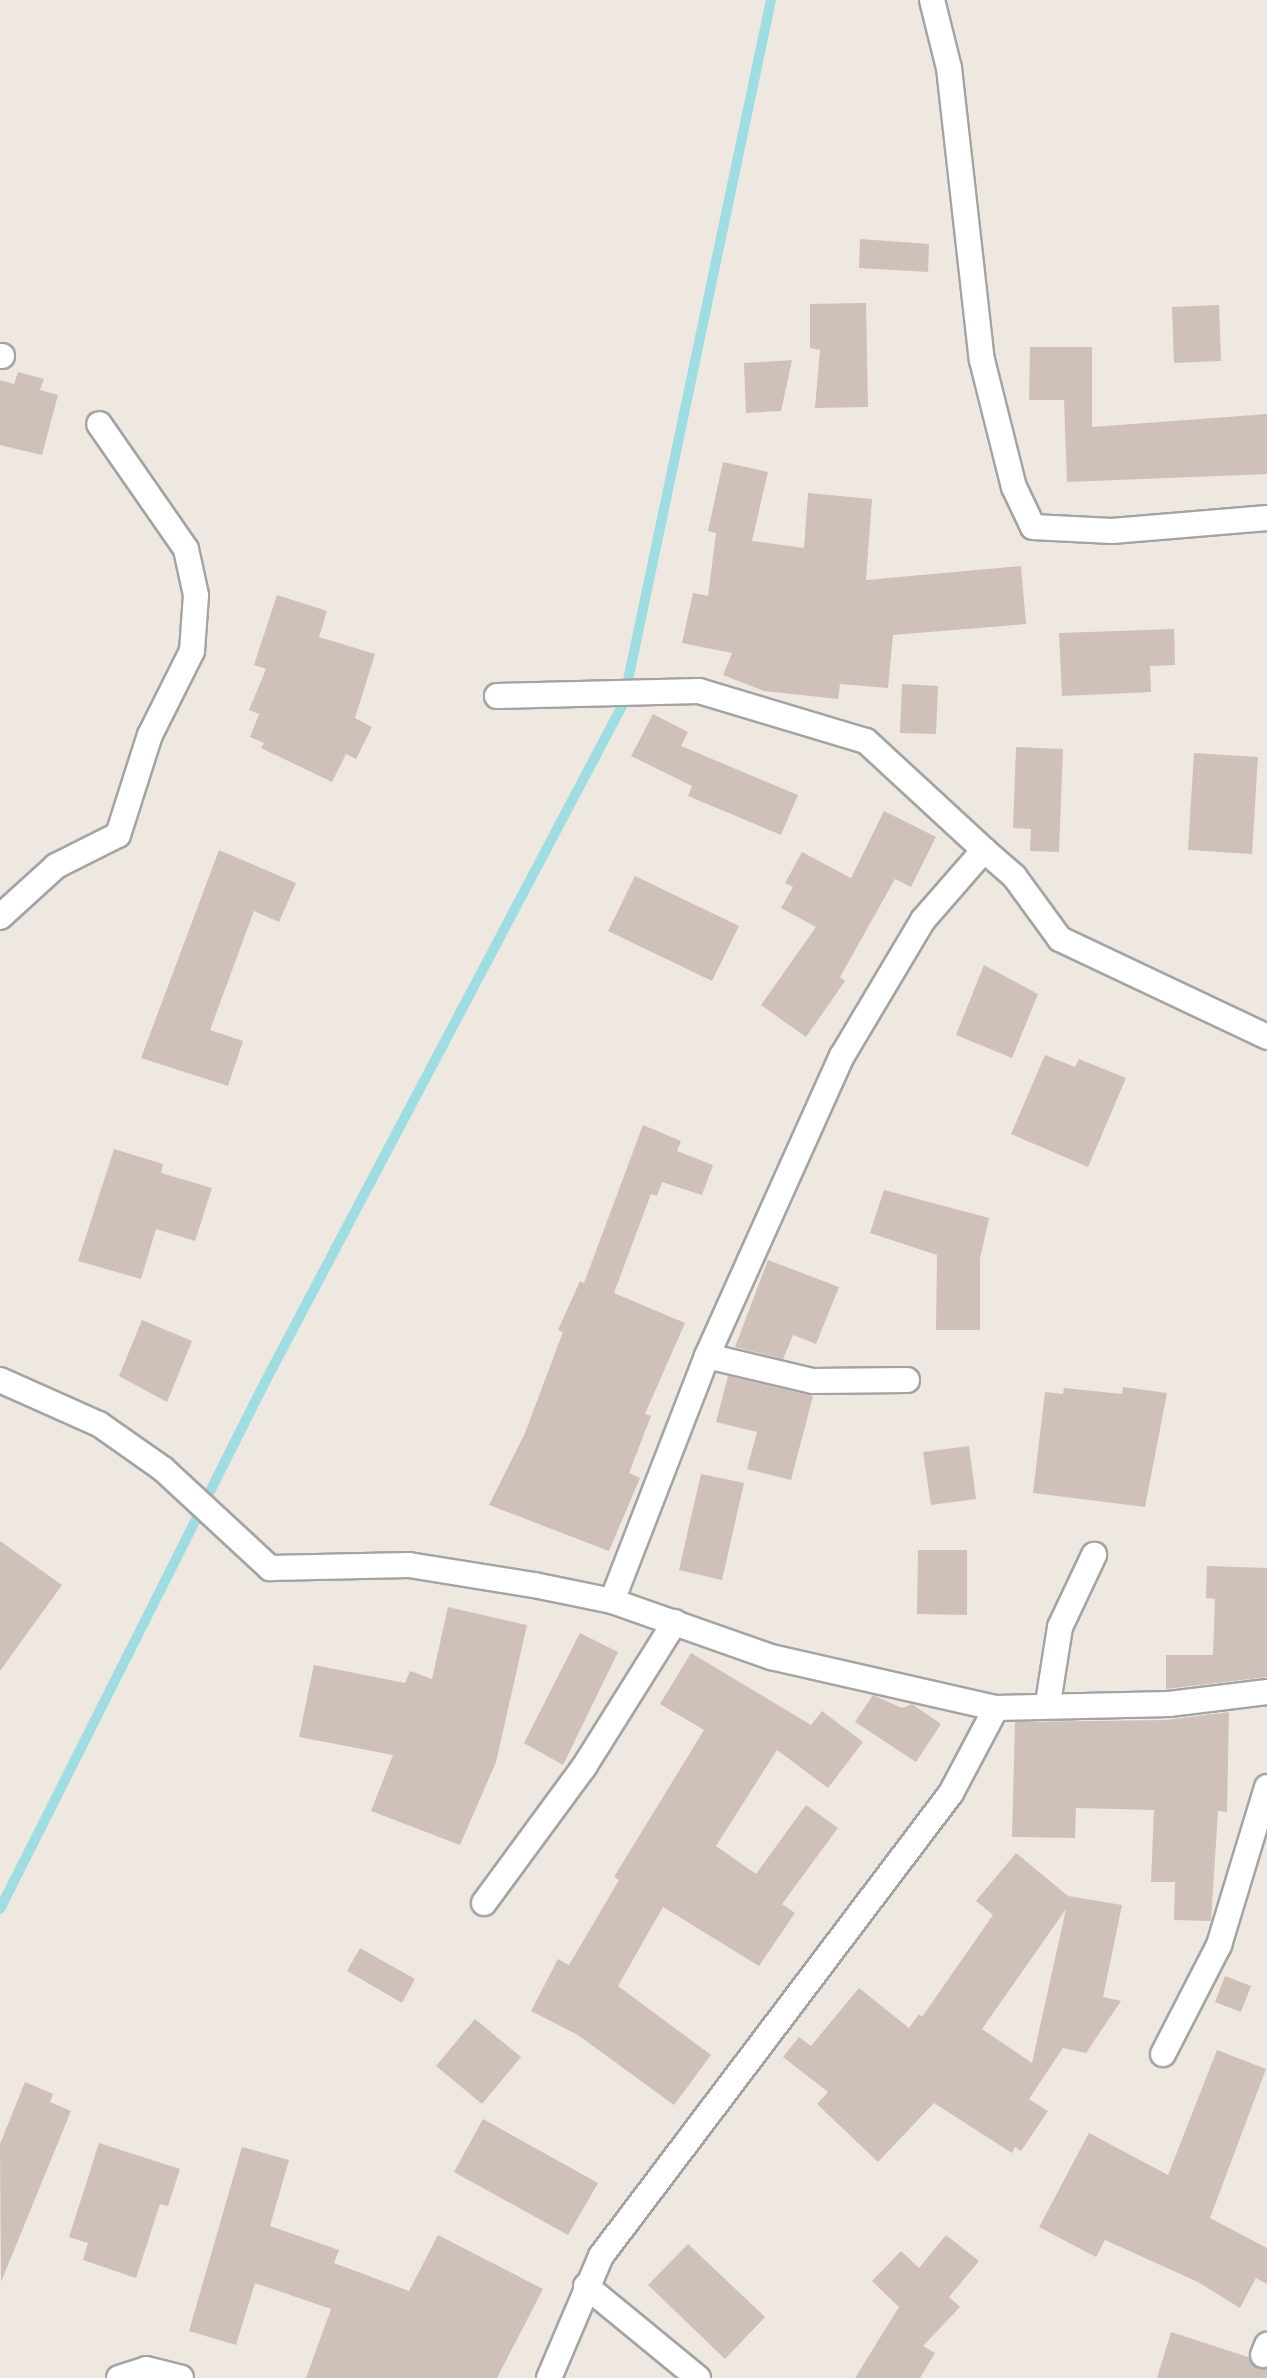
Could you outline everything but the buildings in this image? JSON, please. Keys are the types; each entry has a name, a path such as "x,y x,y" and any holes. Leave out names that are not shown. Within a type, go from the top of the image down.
{"street":[{"path":"932,0 949,68 982,360 1014,487 1034,527 1112,531 1267,518"},
{"path":"0,917 55,866 118,835 150,735 192,651 196,595 186,549 99,424"},
{"path":"496,696 699,691 866,741 1014,876 1060,939 1267,1037"},
{"path":"612,1601 707,1356 842,1056 923,920 985,850"},
{"path":"707,1356 813,1381 907,1380"},
{"path":"0,1380 99,1424 197,1496 249,1553 270,1568 410,1565 612,1601 771,1657 996,1708 1048,1703 1169,1704 1267,1692"},
{"path":"1048,1703 1060,1627 1094,1555"},
{"path":"484,1903 584,1767 675,1622"},
{"path":"550,2378 586,2286 601,2256 951,1793 996,1708"},
{"path":"1163,2054 1219,1945 1267,1787"},
{"path":"586,2286 698,2378"},
{"path":"119,2378 146,2369 181,2378"}],"waterway":[{"path":"0,1909 265,1382 623,704 771,0"}]}
